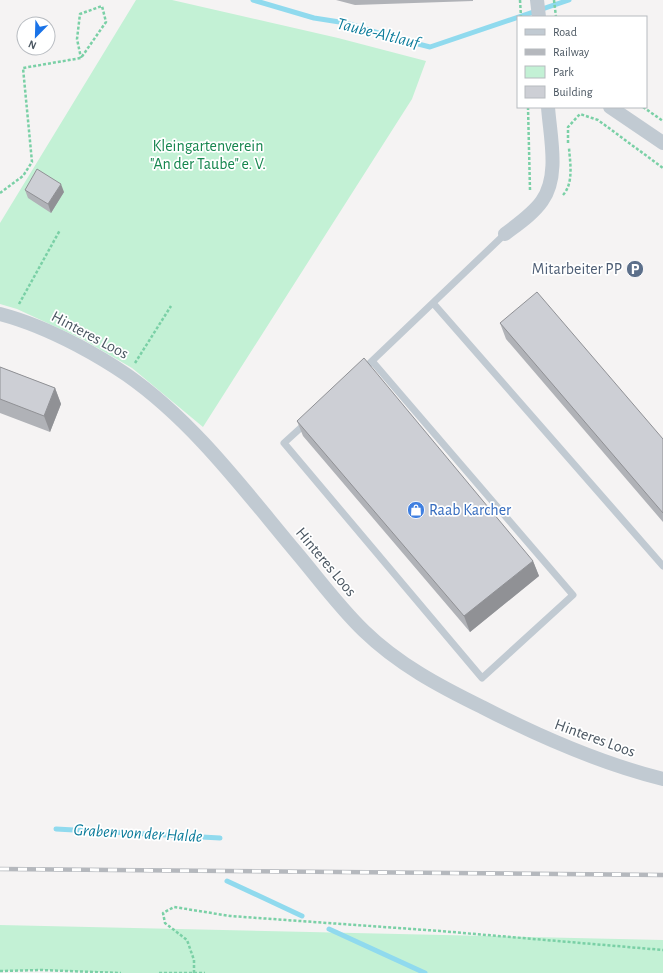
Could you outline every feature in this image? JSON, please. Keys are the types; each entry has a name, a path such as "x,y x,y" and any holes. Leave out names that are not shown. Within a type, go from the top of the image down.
{"street":[{"path":"537,0 539,16"},
{"path":"505,234 536,208 549,187 553,164 548,108"},
{"path":"611,108 663,143"},
{"name":"Hinteres Loos","path":"0,314 14,317 68,340 128,375 158,399 203,443 354,621 383,648 405,665 434,683 522,728 569,749 599,760 663,779"}],"lane":[{"path":"354,378 505,234"},
{"path":"433,303 663,566"},
{"path":"313,416 284,443 482,678 573,595 372,361"}],"path":[{"path":"520,0 521,16"},
{"path":"554,0 556,16"},
{"path":"0,193 23,176 32,162 22,68 81,58 106,22 102,6 80,14 77,39 81,58"},
{"path":"528,108 530,192"},
{"path":"644,108 663,121"},
{"path":"542,200 556,200 565,192 571,176 568,127 580,114 598,120 663,168"},
{"path":"14,317 17,308 60,230"},
{"path":"128,375 170,306"},
{"path":"194,973 194,960 187,940 165,923 162,913 174,907 230,916 663,950"},
{"path":"0,971 41,970 121,973"},
{"path":"159,973 205,973"}],"green space":[{"name":"Kleingartenverein \"An der Taube\" e. V.","path":"136,0 172,0 338,38 426,61 412,99 203,427 132,368 82,339 17,309 0,304 0,223"},
{"path":"0,925 663,940 663,973 121,973 41,970 0,971"}],"building":[{"path":"37,169 61,184 48,204 25,190"},
{"path":"537,292 663,439 663,513 500,323"},
{"path":"364,358 533,561 464,616 297,421"},
{"path":"0,367 55,388 44,416 0,399"}],"waterway":[{"name":"Taube-Altlauf","path":"253,0 314,18 346,23 430,47 517,18"},
{"name":"Taube-Altlauf","path":"522,16 569,0"},
{"name":"Graben von der Halde","path":"56,829 220,838"},
{"name":"Graben von der Halde","path":"227,881 302,916"},
{"name":"Graben von der Halde","path":"329,929 425,973"}],"railway":[{"path":"0,869 663,875"}],"place":[{"name":"Mitarbeiter PP","path":"635,269"},
{"name":"Raab Karcher","path":"416,510"}]}
